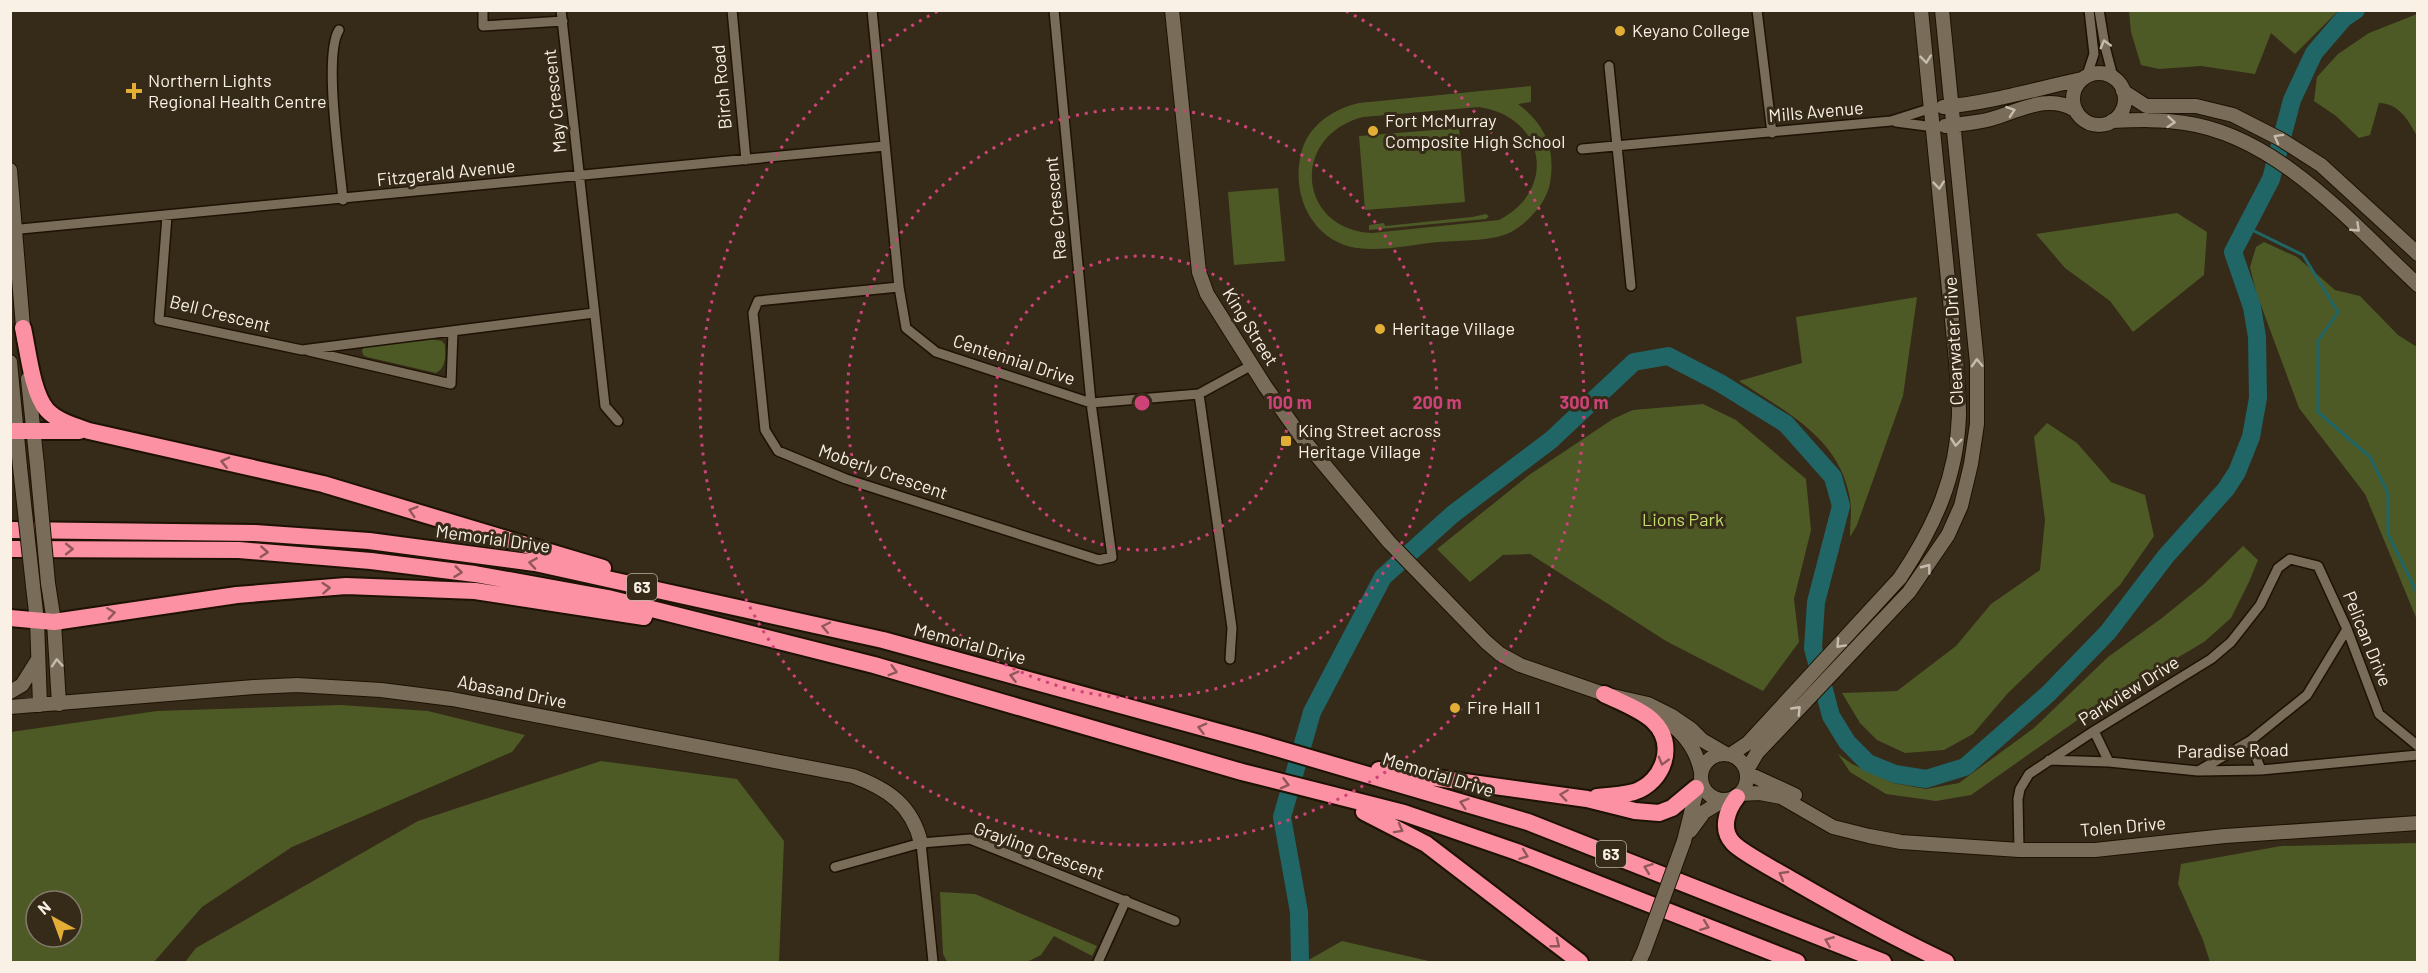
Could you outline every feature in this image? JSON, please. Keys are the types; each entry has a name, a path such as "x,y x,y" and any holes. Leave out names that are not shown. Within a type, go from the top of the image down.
{"highway":[{"path":"23,328 38,395 47,410 65,422 89,431 323,484 731,607"},
{"path":"20,431 89,431"},
{"name":"Memorial Drive","path":"10,530 255,533 369,541 535,563 883,640 1259,743 1528,822 1883,963"},
{"name":"Memorial Drive","path":"10,549 239,550 371,561 475,574 608,598 874,665 1242,772 1404,813 1517,852 1797,963"},
{"path":"10,618 45,621 237,595 346,586 475,591 760,636"},
{"path":"1587,799 1634,792 1657,777 1666,757 1664,737 1652,721 1644,714 1604,694"},
{"path":"1332,764 1587,799 1635,811 1659,813 1672,808 1699,779"},
{"path":"1327,795 1388,822 1426,844 1580,963"},
{"path":"1733,797 1726,821 1733,843 1777,872 1880,930 1946,963"}],"main road":[{"name":"King Street","path":"1172,10 1199,272 1207,294 1302,438 1421,577 1500,654 1520,664 1604,694 1647,704 1672,716 1691,729 1702,741 1728,755"},
{"name":"Clearwater Drive","path":"1747,772 1752,748 1900,578 1943,503 1954,462 1959,415 1956,360 1921,10"},
{"name":"Clearwater Drive","path":"1728,755 1752,748 1890,613 1915,585 1948,535 1961,506 1977,424 1977,363 1942,10"},
{"path":"1932,108 2000,99 2097,73 2113,77 2124,91 2146,105 2196,106 2233,115 2280,139 2321,165 2418,254"},
{"path":"2075,110 2073,94 2085,77"},
{"path":"2112,121 2123,108 2124,91"},
{"path":"1934,127 1990,119 2040,103 2066,104 2087,122 2104,124 2112,121 2147,120 2187,123 2232,137 2274,159 2313,188 2418,285"},
{"path":"10,170 13,230 23,328 20,467 33,586 45,621 59,704"},
{"path":"10,362 20,431 36,465 48,583 45,621 38,660 40,705"},
{"path":"10,692 22,685 38,660"},
{"name":"Abasand Drive","path":"10,707 254,687 297,686 381,690 452,699 853,776 877,784 895,797 917,825 921,843"},
{"name":"King Street","path":"1630,701 1671,724 1679,732 1695,752 1699,779"},
{"path":"1642,957 1684,841 1699,779 1709,759 1728,755 1742,763 1747,772 1745,787 1733,797 1704,812 1684,841"},
{"name":"Tolen Drive","path":"1747,772 1794,794 1833,827"},
{"path":"1699,779 1706,792 1714,799 1733,797"},
{"name":"Tolen Drive","path":"1733,797 1760,793 1781,797 1833,827 1901,842 2019,849 2095,850 2225,836 2418,823"}],"street":[{"name":"May Crescent","path":"483,10 483,26 563,21"},
{"name":"May Crescent","path":"561,10 580,177"},
{"name":"Birch Road","path":"732,10 746,160"},
{"name":"Centennial Drive","path":"872,10 899,287 906,328 936,352 1091,403 1199,394 1252,365"},
{"name":"Rae Crescent","path":"1054,10 1091,403"},
{"path":"1757,10 1772,133"},
{"path":"2085,77 2094,54 2089,10"},
{"path":"2100,10 2104,46 2113,77"},
{"path":"339,30 335,36 331,63 343,200"},
{"path":"1609,66 1632,286"},
{"name":"Mills Avenue","path":"1582,149 1891,121 1932,108"},
{"name":"Mills Avenue","path":"1891,121 1934,127"},
{"name":"Fitzgerald Avenue","path":"13,230 885,146"},
{"path":"580,177 605,406 618,421"},
{"name":"Bell Crescent","path":"167,216 159,320 451,384 453,331"},
{"name":"Moberly Crescent","path":"899,287 758,301 753,313 765,430 777,451 846,479 1100,560 1112,557 1091,403"},
{"name":"Bell Crescent","path":"302,350 594,313"},
{"path":"1199,394 1232,628 1230,659"},
{"name":"Pelican Drive","path":"2282,564 2290,559 2318,566 2347,628 2379,714 2418,746"},
{"name":"Parkview Drive","path":"2019,849 2020,789 2030,774 2094,731 2211,659 2224,648 2260,605 2282,564"},
{"path":"2198,771 2250,741 2307,695 2347,628"},
{"path":"2094,731 2109,762"},
{"path":"2250,741 2261,770"},
{"name":"Paradise Road","path":"2049,760 2109,762 2198,771 2261,770 2418,755"},
{"name":"Grayling Crescent","path":"835,867 921,843 970,839 1175,921"},
{"path":"921,843 933,961 921,963"},
{"path":"1098,963 1126,900"}],"green space":[{"path":"2129,10 2338,11 2295,54 2271,33 2255,74 2201,66 2159,69 2141,65 2131,32"},
{"path":"2417,14 2417,136 2407,119 2398,110 2393,106 2379,103 2370,135 2359,138 2336,116 2314,101 2317,77 2338,54 2369,33"},
{"path":"1531,86 1531,102 1518,104 1542,129 1550,148 1550,183 1545,197 1524,223 1511,232 1494,238 1377,249 1341,244 1317,226 1308,214 1299,185 1301,154 1309,135 1322,120 1359,103","holes":["1479,107 1501,113 1518,124 1530,139 1536,155 1536,173 1530,191 1518,207 1499,220 1372,233 1347,228 1329,216 1317,200 1312,181 1314,161 1323,143 1339,127 1363,117"]},
{"path":"1459,128 1465,202 1365,210 1359,136"},
{"path":"1278,188 1285,261 1234,265 1228,192"},
{"path":"2177,213 2207,232 2204,275 2133,332 2110,301 2065,268 2036,234"},
{"path":"1486,214 1489,216 1486,219 1369,230 1369,225 1384,223 1385,226"},
{"path":"2264,242 2297,257 2335,290 2360,296 2398,335 2417,347 2417,620 2365,494 2299,408 2256,292 2250,267 2256,247"},
{"path":"1917,297 1903,396 1857,525 1850,537 1850,499 1835,459 1823,443 1792,416 1739,381 1802,363 1796,317"},
{"path":"431,339 442,341 445,345 444,364 436,373 367,357 363,355 362,350 364,347"},
{"name":"Lions Park","path":"1703,404 1736,420 1806,479 1811,530 1794,599 1799,642 1763,691 1666,641 1530,554 1503,555 1470,582 1437,549 1529,475 1613,419 1633,410"},
{"path":"2047,423 2077,443 2111,482 2145,495 2154,536 2120,585 2008,693 1973,734 1944,750 1905,753 1877,740 1860,723 1842,693 1897,691 1956,646 1991,604 2040,570 2045,520 2034,437"},
{"path":"2243,546 2258,560 2231,618 2204,642 2103,702 1971,795 1936,801 1886,794 1850,772 1838,754 1852,764 1893,783 1926,789 1959,783 2034,728 2108,657 2204,584"},
{"path":"341,705 428,711 525,735 512,752 292,847 202,907 154,962 11,962 11,732 157,711"},
{"path":"601,761 737,779 784,841 779,962 185,962 196,948 418,821"},
{"path":"2417,843 2417,962 2210,962 2203,940 2178,884 2181,864 2281,846"},
{"path":"940,892 975,894 1097,946 1092,956 1054,936 1041,955 1027,962 947,962 943,954"},
{"path":"1342,941 1433,962 1305,962"}],"waterway":[{"path":"1300,962 1299,912 1282,817 1312,712 1383,577 1453,514 1551,440 1634,362 1668,356 1720,383 1786,424 1833,477 1841,506 1816,602 1813,648 1831,716 1847,742 1868,763 1895,774 1926,779 1965,767 2048,694 2108,632 2166,556 2226,489 2237,472 2251,437 2258,398 2257,337 2252,307 2233,252 2271,179 2292,100 2314,53 2344,18 2356,10"},
{"path":"2246,227 2303,255 2338,312 2318,341 2318,412 2370,457 2388,493 2388,534 2418,595"}],"place":[{"name":"Keyano College","path":"1620,31"},
{"name":"Northern Lights Regional Health Centre","path":"134,91"},
{"name":"Fort McMurray Composite High School","path":"1373,131"},
{"name":"Heritage Village","path":"1380,329"},
{"name":"King Street across Heritage Village","path":"1286,441"},
{"name":"Fire Hall 1","path":"1455,708"}]}
